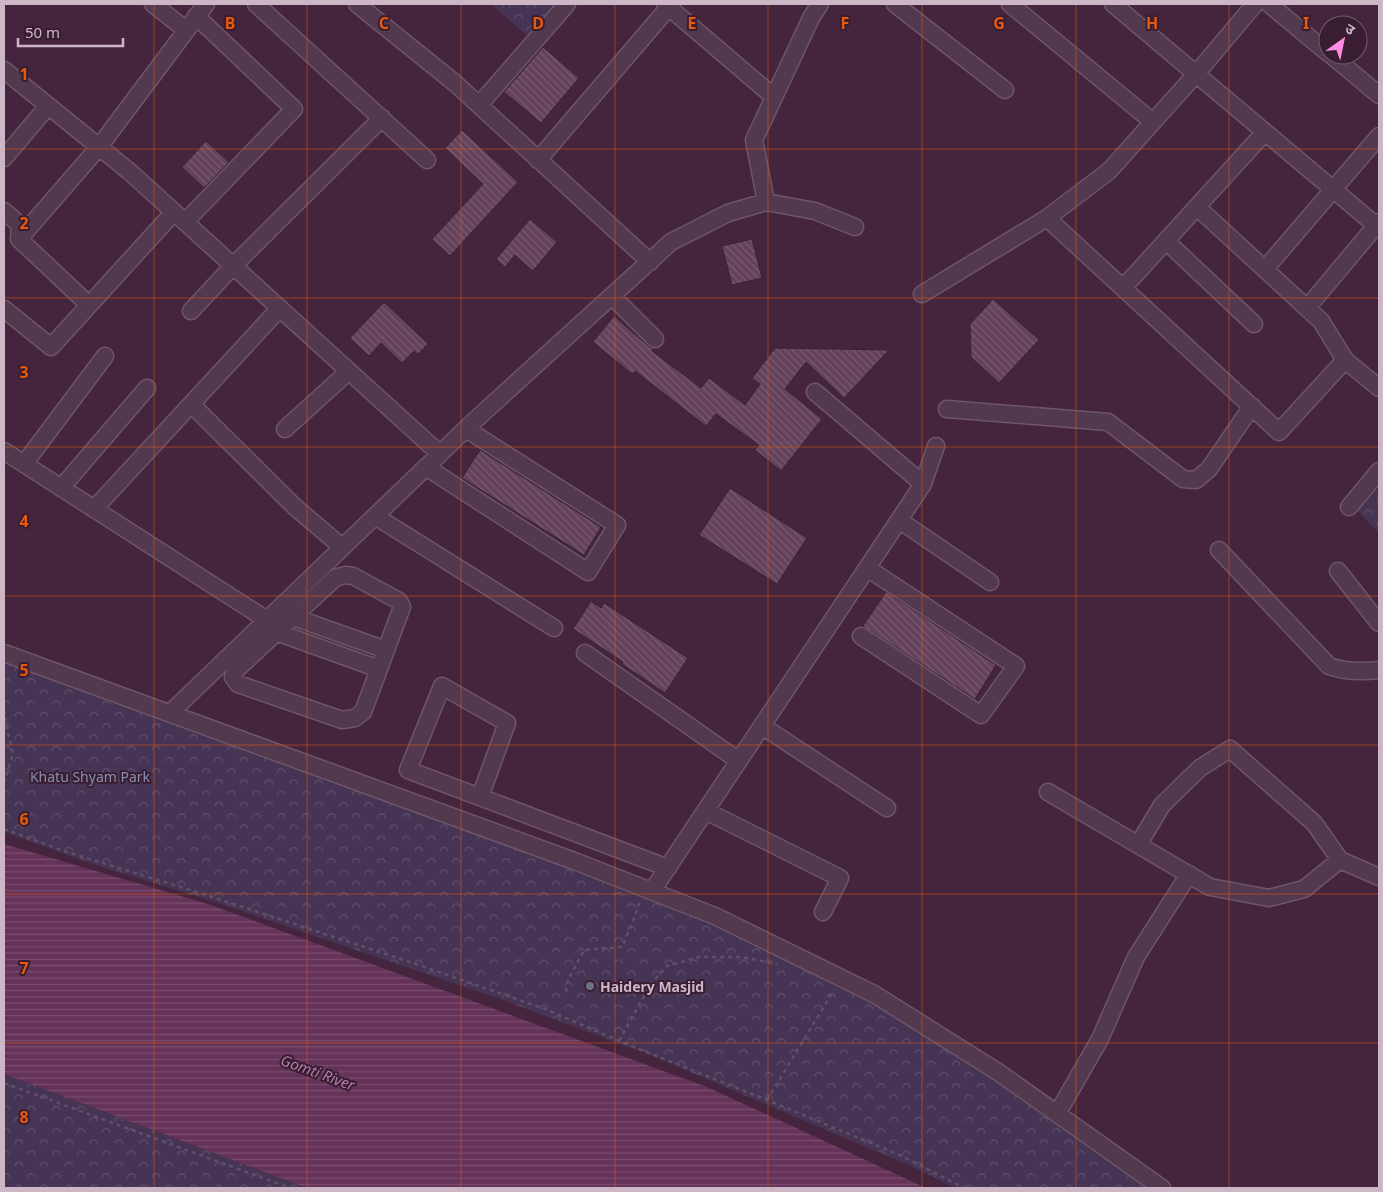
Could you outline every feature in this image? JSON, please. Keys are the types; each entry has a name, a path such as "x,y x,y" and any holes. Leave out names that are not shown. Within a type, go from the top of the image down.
{"street":[{"path":"153,4 186,30"},
{"path":"256,4 427,160"},
{"path":"357,4 456,84 650,262"},
{"path":"479,105 567,4"},
{"path":"766,202 754,140 811,18 820,4"},
{"path":"895,4 1005,90"},
{"path":"1010,4 1153,122"},
{"path":"1112,4 1378,225 1307,308"},
{"path":"922,294 1047,218 1109,171 1196,74 1255,4"},
{"path":"1269,4 1318,45"},
{"path":"538,160 667,5 774,97"},
{"path":"4,309 51,347 89,305 294,110 201,10 98,147 19,239"},
{"path":"1342,65 1379,95"},
{"path":"4,70 130,172 440,454"},
{"path":"4,158 48,106"},
{"path":"191,311 233,266 382,118"},
{"path":"1123,288 1266,132"},
{"path":"1265,270 1379,136"},
{"path":"170,712 270,622 342,547 466,428 671,242 728,213 766,202 815,211 855,227"},
{"path":"1197,207 1322,321 1345,360 1379,388"},
{"path":"4,211 20,225 19,239"},
{"path":"1047,218 1279,432 1345,360"},
{"path":"19,239 89,305"},
{"path":"1166,241 1254,324"},
{"path":"612,296 655,339"},
{"path":"94,509 280,308"},
{"path":"24,464 105,356"},
{"path":"285,429 349,371"},
{"path":"61,488 147,388"},
{"path":"815,392 923,484"},
{"path":"191,404 295,507 342,547"},
{"path":"948,409 1108,422 1183,478 1196,480 1209,469 1252,406"},
{"path":"426,467 588,572 617,525 466,428"},
{"path":"648,889 668,868 923,484 936,446"},
{"path":"4,451 270,622 379,669"},
{"path":"1349,507 1379,471"},
{"path":"375,516 554,628"},
{"path":"899,520 990,582"},
{"path":"1218,550 1329,666 1350,671 1379,670"},
{"path":"861,636 981,715 1016,666 867,568"},
{"path":"1338,571 1379,623"},
{"path":"294,618 335,578 346,575 353,576 399,601 402,607 363,712 355,718 342,720 238,684 233,677 235,671 270,622 294,618 386,650"},
{"path":"4,653 577,862 715,916 874,994 998,1072 1162,1188"},
{"path":"585,653 739,761"},
{"path":"480,797 507,723 442,686 408,770 668,868"},
{"path":"762,726 887,808"},
{"path":"1138,844 1162,805 1200,768 1230,749 1314,823 1340,860 1379,877"},
{"path":"1048,792 1210,887 1269,898 1304,889 1340,860"},
{"path":"706,811 840,878 823,912"},
{"path":"1057,1114 1100,1039 1136,957 1189,874"}],"path":[{"path":"4,710 5,724 13,754 4,783"},
{"path":"4,829 67,852 422,966 544,1009 902,1156 964,1188"},
{"path":"566,992 568,980 584,950 622,947 648,889"},
{"path":"619,1041 652,982 667,966 699,957 742,957 780,965"},
{"path":"767,1100 842,978"},
{"path":"4,1082 290,1188"}],"green space":[{"path":"491,4 561,4 530,38"},
{"path":"1379,484 1379,533 1357,510"},
{"name":"Khatu Shyam Park","path":"4,659 655,896 877,1002 998,1077 1153,1188 954,1188 920,1170 655,1057 497,998 224,905 96,865 4,832"},
{"path":"4,1074 307,1188 4,1188"}],"water":[{"name":"Gomti River","path":"4,844 208,904 707,1087 926,1188 307,1188 4,1074"}],"building":[{"path":"543,47 579,78 541,123 504,92"},
{"path":"462,130 518,182 450,256 432,239 483,184 445,148"},
{"path":"206,141 229,162 204,188 182,167"},
{"path":"530,219 557,242 533,271 515,255 505,267 496,259"},
{"path":"752,239 762,278 732,285 722,246"},
{"path":"993,299 1039,340 999,383 971,357 970,324"},
{"path":"384,302 428,344 418,354 414,351 402,363 381,343 369,356 350,338"},
{"path":"614,316 653,349 652,351 701,388 709,378 745,405 760,384 752,378 775,348 889,350 844,398 806,362 785,389 822,419 781,471 755,450 759,445 716,414 706,426 635,371 632,374 593,342"},
{"path":"480,450 601,527 584,555 462,478"},
{"path":"730,488 807,538 777,584 699,535"},
{"path":"886,592 996,665 975,699 863,626"},
{"path":"591,601 601,608 604,603 688,658 665,693 573,629"}],"place":[{"name":"Haidery Masjid","path":"590,986"}]}
